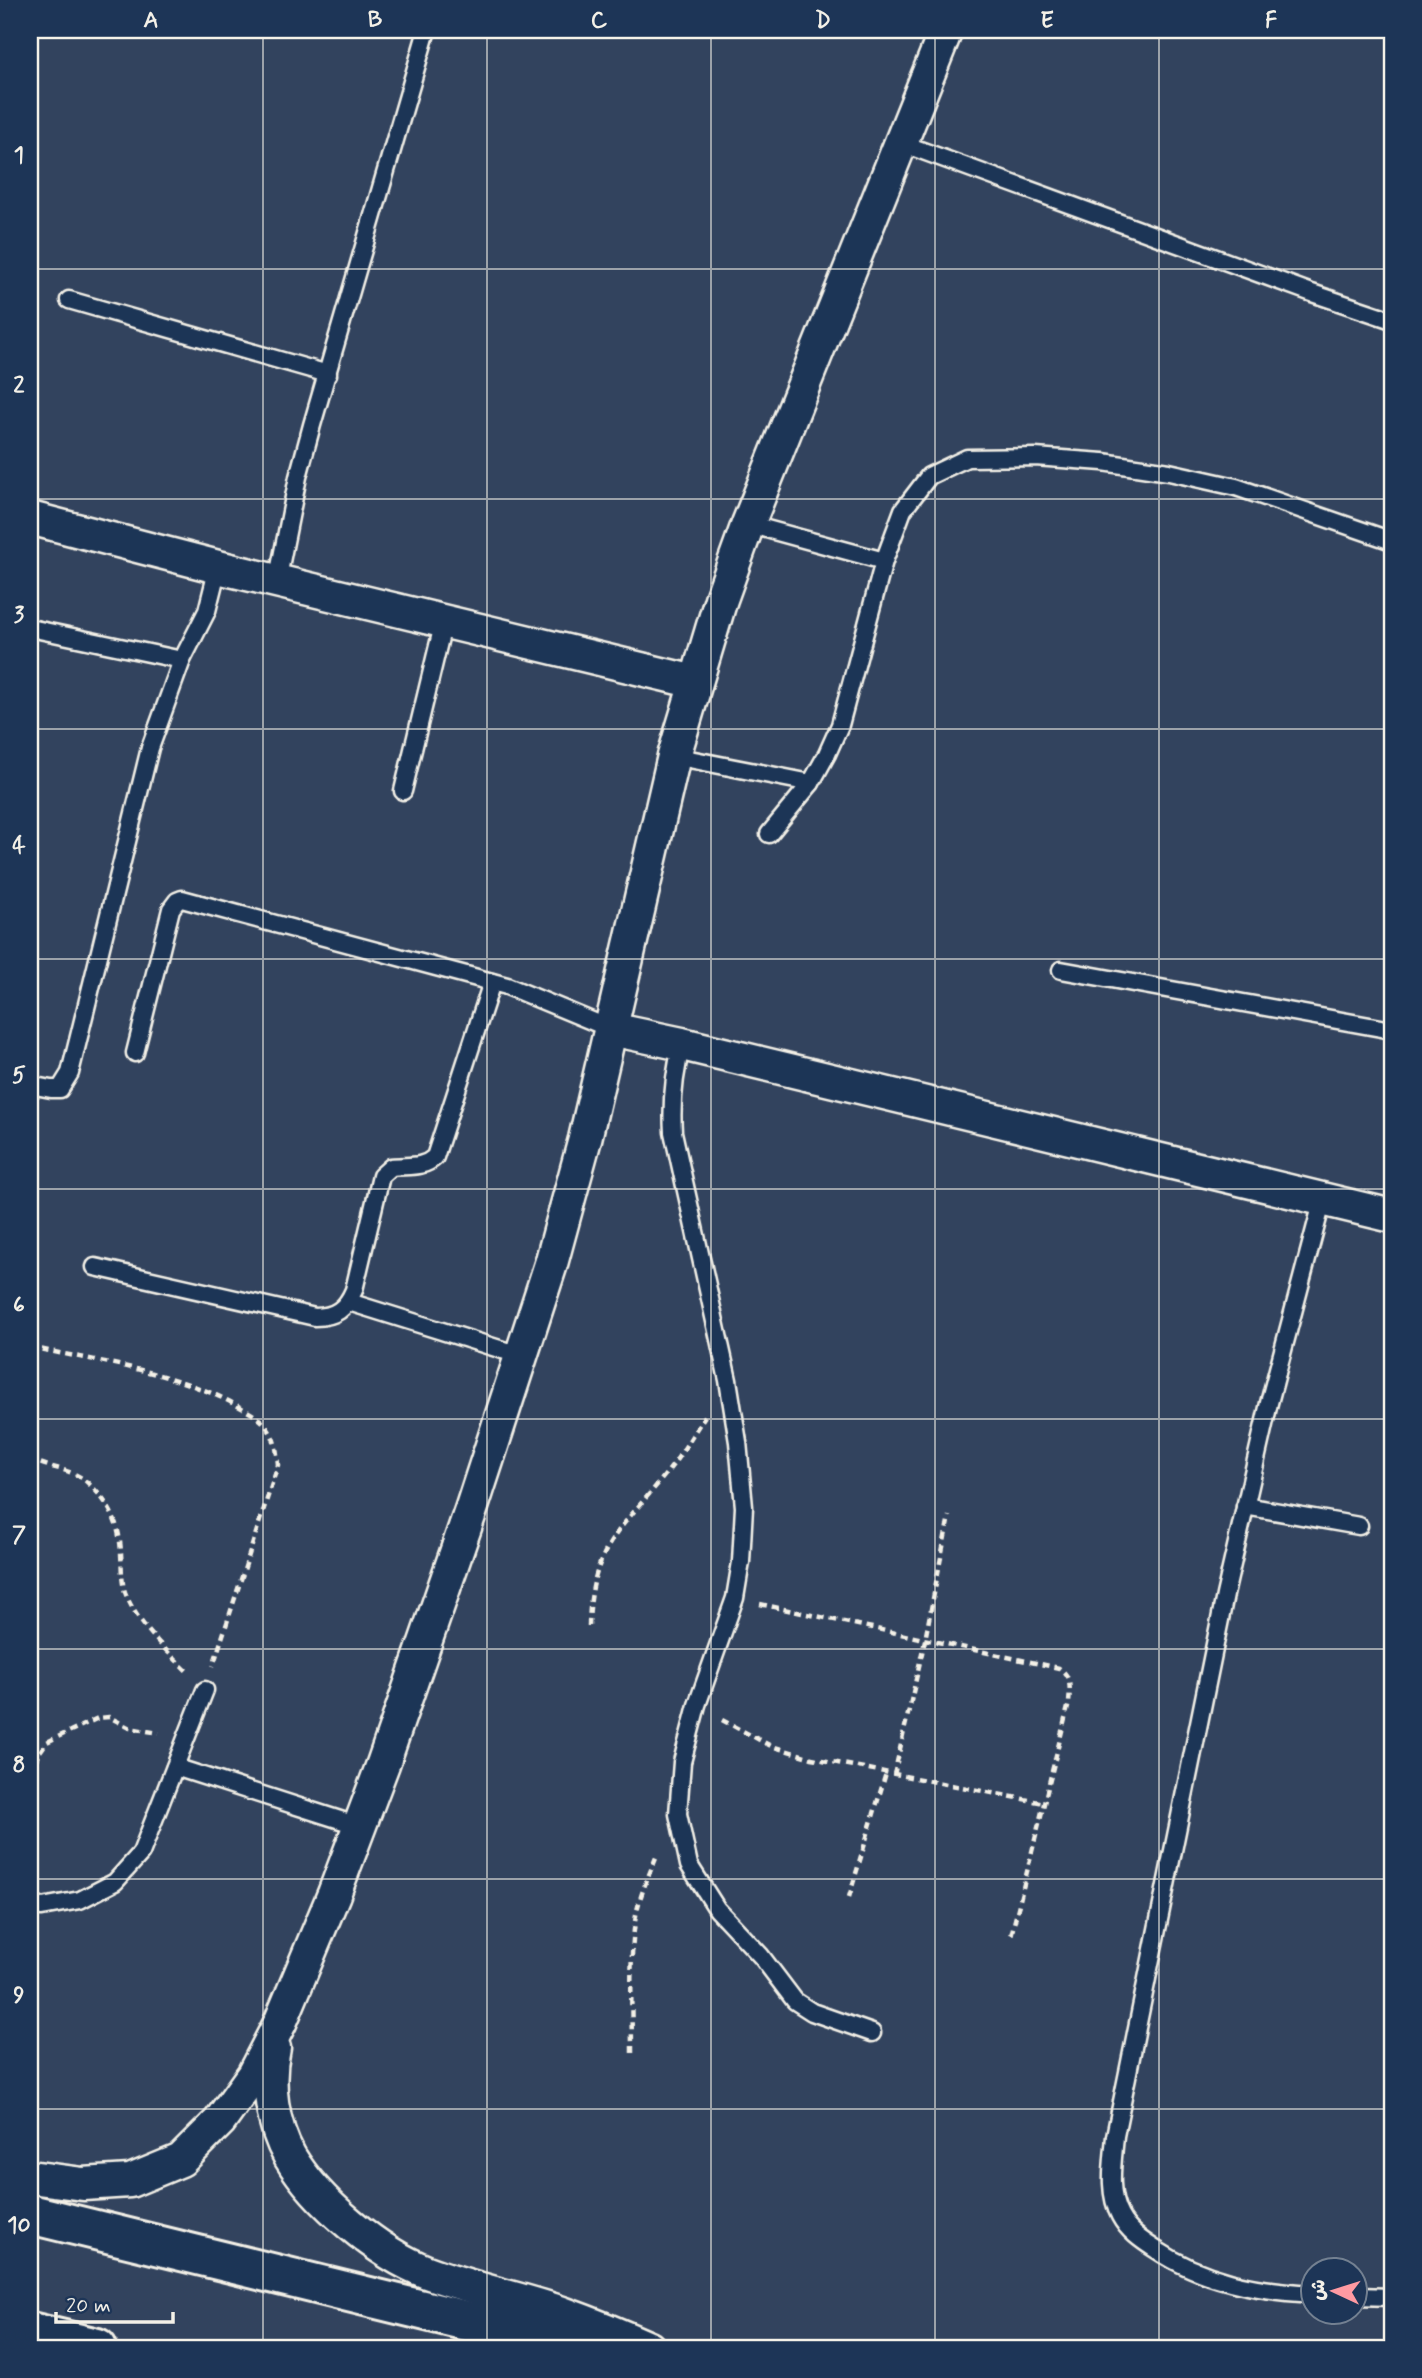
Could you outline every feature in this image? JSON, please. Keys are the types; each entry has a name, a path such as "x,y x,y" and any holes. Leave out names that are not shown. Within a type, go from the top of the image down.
{"highway":[{"path":"30,2214 578,2348"},
{"path":"30,2332 97,2348"}],"street":[{"path":"30,2177 83,2184 130,2180 181,2160 220,2121 253,2076 280,2023 334,1895 383,1764 522,1356 565,1214 674,757 695,682 748,524 946,30"},
{"path":"30,518 277,582 695,682"},
{"path":"611,1029 1392,1216"},
{"path":"280,2023 269,2070 274,2115 290,2156 318,2192 351,2225 386,2251 425,2271 565,2314 649,2348"}],"lane":[{"path":"277,582 298,477 427,30"},
{"path":"901,143 1392,320"},
{"path":"69,300 328,374"},
{"path":"769,834 811,783 840,724 884,561 903,510 929,476 967,458 1035,457 1169,472 1236,487 1392,541"},
{"path":"748,524 884,561"},
{"path":"30,1085 60,1089 70,1073 150,748 182,660 207,611 218,567"},
{"path":"403,790 444,621"},
{"path":"30,628 182,660"},
{"path":"674,757 811,783"},
{"path":"135,1053 171,909 181,899 492,982 611,1029"},
{"path":"1061,970 1392,1030"},
{"path":"95,1267 315,1317 328,1317 340,1311 349,1302 381,1176 391,1167 428,1164 435,1157 492,982"},
{"path":"682,1044 674,1073 671,1102 673,1132 728,1380 738,1442 744,1507 741,1562 735,1598 697,1705 682,1762 678,1814 690,1865 718,1909 761,1956 795,2001 812,2011 872,2033"},
{"path":"1300,2293 1257,2289 1214,2279 1172,2261 1135,2236 1119,2216 1112,2190 1115,2136 1208,1671 1269,1403 1323,1199"},
{"path":"349,1302 522,1356"},
{"path":"1245,1506 1359,1526"},
{"path":"30,1906 43,1907 80,1900 115,1881 141,1853 205,1690"},
{"path":"175,1767 359,1826"},
{"path":"1370,2296 1392,2297"}],"path":[{"path":"30,1347 190,1384 254,1414 268,1427 276,1445 278,1465 205,1690 133,1610 124,1589 119,1528 103,1499 89,1483 74,1472 30,1458"},
{"path":"589,1626 594,1576 607,1545 672,1466 728,1380"},
{"path":"894,1775 925,1640 949,1516"},
{"path":"735,1598 1059,1668 1067,1674 1070,1686 1069,1703 1011,1936"},
{"path":"697,1705 771,1746 812,1758 1044,1803"},
{"path":"30,1773 47,1742 98,1718 109,1717 130,1728 144,1731 187,1736"},
{"path":"849,1897 886,1773"},
{"path":"632,2053 635,1921 645,1883 678,1814"}]}
